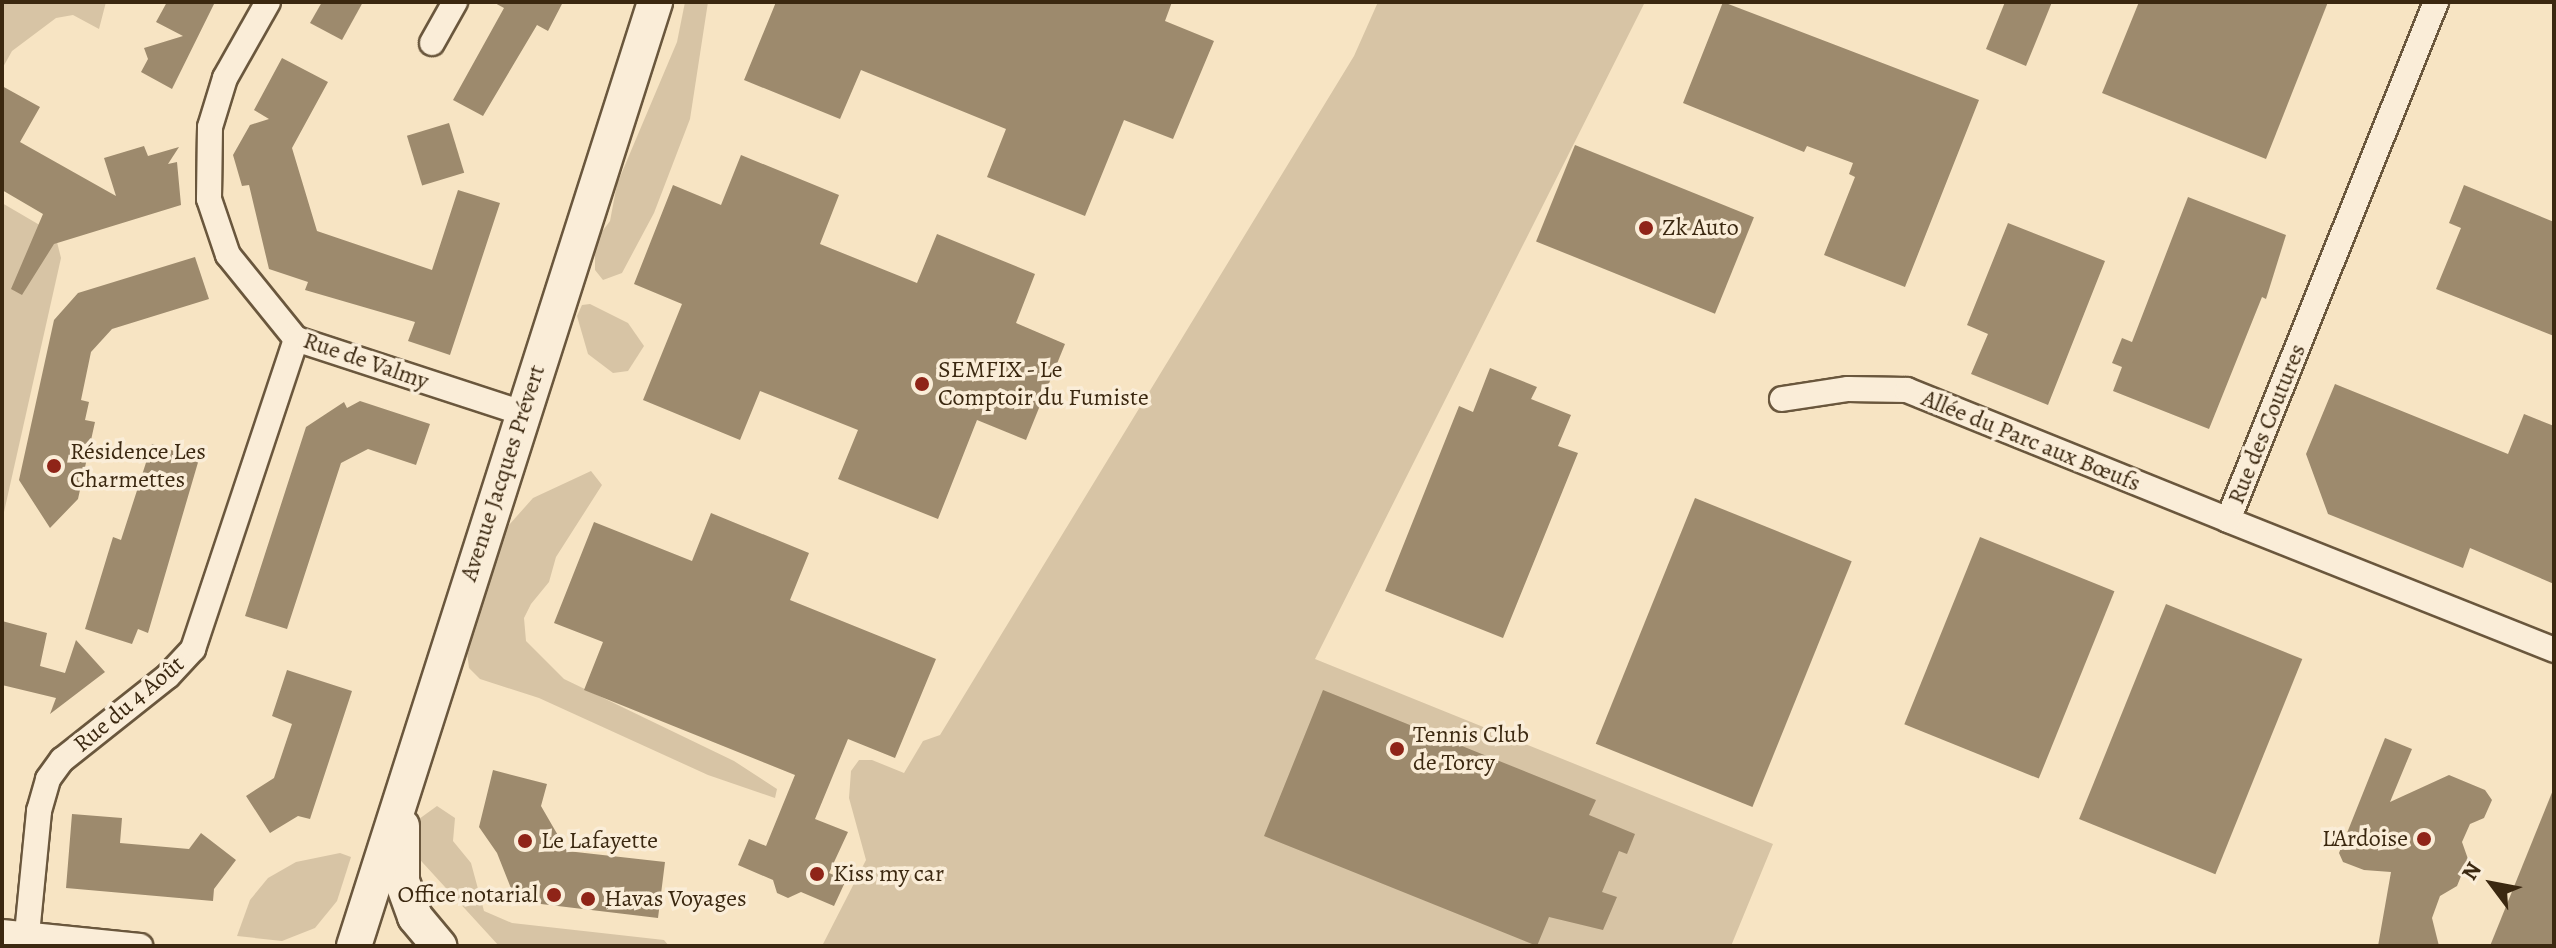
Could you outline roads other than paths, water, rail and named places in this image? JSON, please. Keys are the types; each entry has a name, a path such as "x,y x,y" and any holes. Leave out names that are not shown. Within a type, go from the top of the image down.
{"main road":[{"name":"Avenue Jacques Prévert","path":"354,946 655,2"},
{"path":"409,768 402,881 415,917 439,946"}],"street":[{"name":"Rue de Valmy","path":"268,2 215,101 207,176 214,220 228,255 296,339 522,413"},
{"path":"432,43 455,2"},
{"name":"Rue des Coutures","path":"2436,2 2228,520 2554,650"},
{"name":"Rue du 4 Août","path":"27,934 39,811 48,779 62,760 168,676 193,649 296,339"},
{"name":"Allée du Parc aux Bœufs","path":"1782,399 1848,389 1907,390 2228,520"},
{"path":"2,932 140,946"}],"place":[{"name":"Zk Auto","path":"1646,228"},
{"name":"SEMFIX - Le Comptoir du Fumiste","path":"922,384"},
{"name":"Résidence Les Charmettes","path":"54,466"},
{"name":"Tennis Club de Torcy","path":"1397,749"},
{"name":"L'Ardoise","path":"2424,839"},
{"name":"Le Lafayette","path":"525,841"},
{"name":"Kiss my car","path":"817,874"},
{"name":"Office notarial","path":"554,895"},
{"name":"Havas Voyages","path":"588,899"}]}
